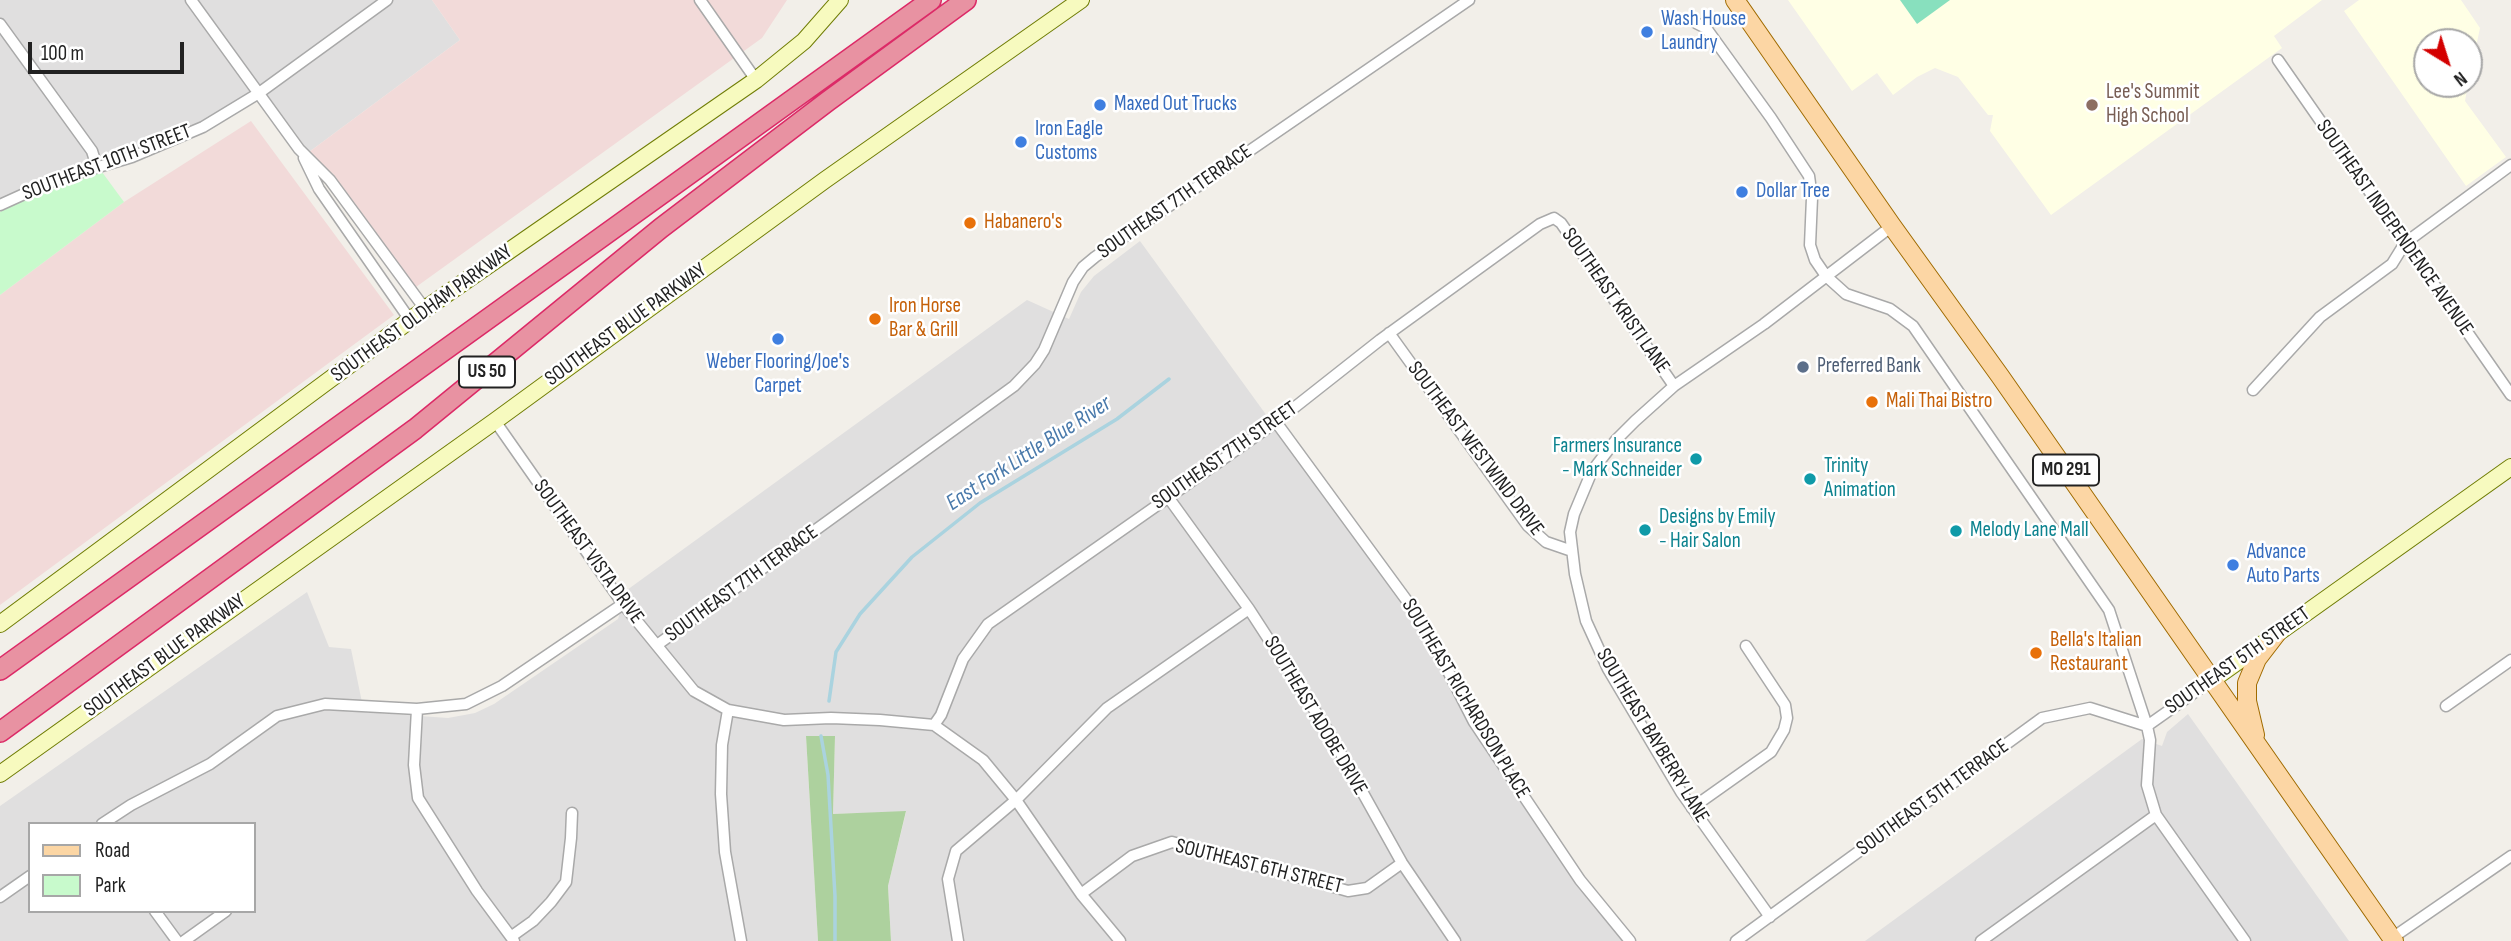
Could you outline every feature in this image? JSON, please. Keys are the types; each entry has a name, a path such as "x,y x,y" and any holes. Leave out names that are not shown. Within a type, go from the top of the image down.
{"highway":[{"name":"US 50","path":"0,670 931,0"},
{"name":"US 50","path":"0,732 415,429 661,228 966,0"}],"main road":[{"name":"MO 291","path":"1735,0 1892,226 2008,386 2393,940"},
{"path":"2258,745 2247,701 2247,683 2257,659 2277,633"}],"street":[{"path":"191,0 299,149 319,189 410,320"},
{"name":"SOUTHEAST 10TH STREET","path":"0,205 55,180 132,158 183,137 227,114 387,0"},
{"path":"700,0 756,80"},
{"name":"SOUTHEAST OLDHAM PARKWAY","path":"0,624 425,309 756,80 804,41 840,0"},
{"name":"SOUTHEAST BLUE PARKWAY","path":"0,775 495,421 825,180 1081,0"},
{"name":"SOUTHEAST 7TH TERRACE","path":"657,645 1014,386 1044,350 1073,282 1083,267 1095,257 1469,0"},
{"path":"0,23 92,151 97,167"},
{"path":"1696,23 1706,28 1804,167 1811,186 1810,245 1815,260 1826,276 1846,294 1890,309 1913,326 2109,610 2147,726"},
{"name":"SOUTHEAST INDEPENDENCE AVENUE","path":"2278,60 2511,395"},
{"path":"299,149 330,180 425,309"},
{"path":"2253,390 2320,317 2392,264 2405,243 2511,164"},
{"name":"SOUTHEAST 7TH STREET","path":"934,725 941,715 963,659 988,624 1276,422 1389,333 1540,223 1554,218"},
{"name":"SOUTHEAST KRISTI LANE","path":"1554,218 1566,230 1674,386"},
{"name":"SOUTHEAST BAYBERRY LANE","path":"1770,917 1692,808 1617,686 1586,621 1570,533 1574,514 1592,471 1616,439 1674,386 1764,324 1892,226"},
{"name":"SOUTHEAST WESTWIND DRIVE","path":"1389,333 1528,526 1546,542 1572,551"},
{"name":"SOUTHEAST VISTA DRIVE","path":"495,421 623,604 694,691 728,710 784,720 856,719 934,725"},
{"name":"SOUTHEAST RICHARDSON PLACE","path":"1276,422 1424,624 1474,722 1580,880 1630,941"},
{"name":"SOUTHEAST 5TH STREET","path":"2156,815 2147,785 2150,740 2147,726 2511,467"},
{"name":"SOUTHEAST ADOBE DRIVE","path":"1168,497 1250,609 1330,734 1402,863 1455,941"},
{"path":"105,822 131,805 210,764 277,716 325,704 417,709 466,704 502,685 623,604"},
{"path":"958,941 948,878 956,851 1016,800 1107,708 1250,609"},
{"path":"1692,808 1771,752 1784,730 1787,718 1785,705 1746,646"},
{"path":"2446,706 2511,660"},
{"name":"SOUTHEAST 5TH TERRACE","path":"1736,941 2042,718 2090,708 2147,726"},
{"path":"417,709 414,765 418,798 477,891 513,938 542,912 566,882 572,813"},
{"path":"728,710 722,745 721,794 725,852 741,941"},
{"path":"934,725 983,760 1016,800 1081,894 1120,941"},
{"path":"1985,940 2156,815 2245,941"},
{"name":"SOUTHEAST 6TH STREET","path":"1081,894 1132,856 1172,842 1348,891 1367,888 1402,863"},
{"path":"2393,940 2511,856"},
{"path":"0,897 28,877"},
{"path":"156,913 177,941"},
{"path":"184,941 223,913"}],"shaded area":[{"path":"0,0 432,0 460,40 309,152 265,92 208,127 79,174 0,208"},
{"path":"432,0 787,0 762,38 416,287 334,175 309,152 460,40"},
{"name":"Lee's Summit High School","path":"1788,0 2322,0 2274,36 2282,48 2051,215 1990,131 1993,115 1988,115 1958,77 1935,68 1917,77 1893,95 1877,73 1852,91"},
{"path":"2359,0 2461,0 2480,28 2413,28 2413,98 2466,98 2465,101 2506,157 2466,186 2344,11"},
{"path":"251,121 394,315 0,605 0,295 124,202"},
{"path":"1140,241 1434,646 1519,799 1626,941 891,941 888,886 906,812 833,814 835,736 806,736 818,941 0,941 0,806 307,592 329,647 351,649 364,712 448,718 475,713 494,704 618,619 627,590 1027,300 1069,319 1081,292 1094,276"},
{"path":"2188,714 2349,941 1865,941 2142,739 2162,746 2167,732"}],"green space":[{"path":"1900,0 1950,0 1917,24"},
{"path":"102,172 124,202 0,295 0,212 31,196"},
{"path":"806,736 835,736 833,814 906,811 888,886 891,941 818,941"}],"waterway":[{"name":"East Fork Little Blue River","path":"829,701 836,652 860,614 912,557 980,503 1117,419 1169,379"},
{"name":"East Fork Little Blue River","path":"821,736 828,775 835,941"}],"place":[{"name":"Wash House Laundry","path":"1647,32"},
{"name":"Maxed Out Trucks","path":"1100,105"},
{"name":"Lee's Summit High School","path":"2092,105"},
{"name":"Iron Eagle Customs","path":"1021,142"},
{"name":"Dollar Tree","path":"1742,192"},
{"name":"Habanero's","path":"970,223"},
{"name":"Iron Horse Bar & Grill","path":"875,319"},
{"name":"Weber Flooring/Joe's Carpet","path":"778,339"},
{"name":"Preferred Bank","path":"1803,367"},
{"name":"Mali Thai Bistro","path":"1872,402"},
{"name":"Farmers Insurance - Mark Schneider","path":"1696,459"},
{"name":"Trinity Animation","path":"1810,479"},
{"name":"Designs by Emily - Hair Salon","path":"1645,530"},
{"name":"Melody Lane Mall","path":"1956,531"},
{"name":"Advance Auto Parts","path":"2233,565"},
{"name":"Bella's Italian Restaurant","path":"2036,653"}]}
